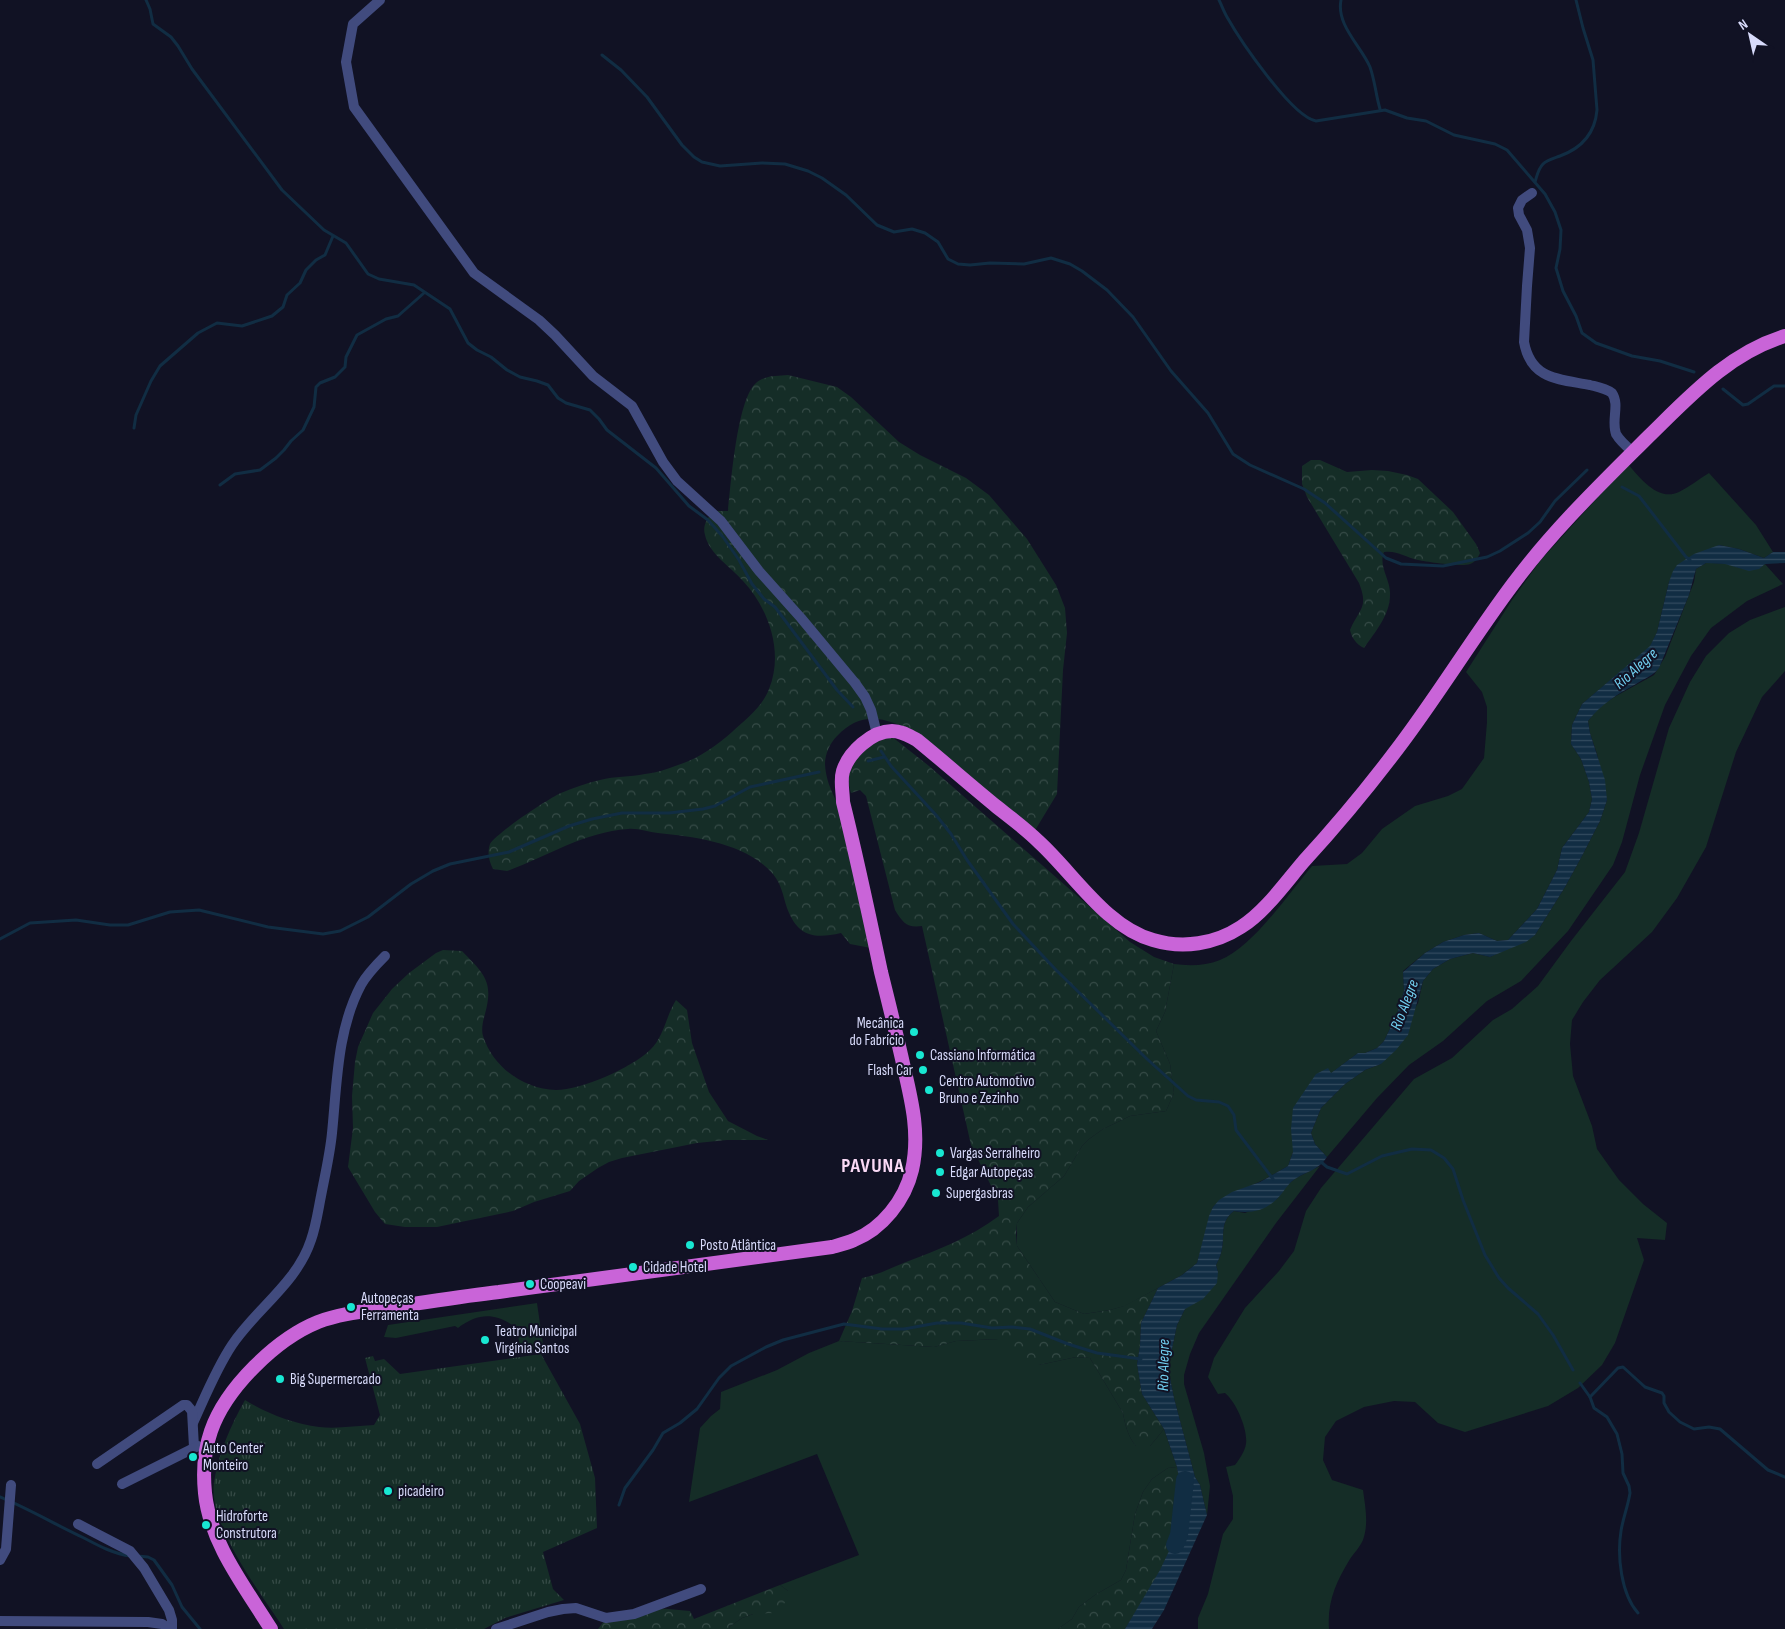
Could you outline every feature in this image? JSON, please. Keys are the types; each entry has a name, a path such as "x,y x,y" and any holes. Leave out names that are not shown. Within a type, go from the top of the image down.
{"highway":[{"path":"270,1629 223,1551 210,1520 205,1495 200,1446 224,1406 252,1369 296,1333 319,1322 346,1314 832,1247 854,1240 875,1228 893,1210 904,1191 912,1171 916,1148 914,1111 843,802 843,771 849,757 860,746 877,734 891,731 905,734 917,740 1039,842 1106,912 1121,925 1138,934 1170,944 1194,944 1223,937 1243,926 1266,905 1341,820 1402,743 1513,584 1546,543 1633,452 1722,368 1748,352 1785,336"}],"street":[{"path":"380,0 353,24 346,62 354,107 474,273 538,320 556,336 593,376 632,406 663,462 677,481 721,521 758,571 860,690 871,710 877,734"},
{"path":"1532,193 1522,200 1518,208 1519,215 1527,230 1530,248 1526,286 1524,342 1526,351 1531,362 1549,377 1600,387 1612,393 1616,402 1615,423 1617,435 1633,452"},
{"path":"193,1423 231,1346 296,1270 311,1240 325,1177 332,1134 339,1059 345,1032 355,999 362,984 385,956"},
{"path":"97,1464 183,1405 190,1407 200,1446 122,1484"},
{"path":"0,1560 6,1549 11,1485"},
{"path":"0,1621 148,1622 162,1624 171,1629 172,1620 169,1610 140,1562 130,1551 78,1524"},
{"path":"496,1629 548,1612 570,1608 576,1608 606,1618 634,1614 700,1589"}],"green space":[{"path":"788,375 837,387 851,397 899,442 920,455 966,478 989,495 1027,539 1056,585 1065,608 1067,633 1063,670 1057,794 1034,832 902,726 893,722 875,719 860,721 844,729 830,745 825,760 826,772 846,826 871,948 850,944 841,933 823,936 808,934 802,930 791,918 780,886 773,874 749,855 720,843 628,829 612,831 581,840 507,871 493,869 489,857 490,844 494,839 555,796 595,781 653,773 700,756 732,732 763,701 769,689 775,660 774,646 767,618 752,592 711,548 707,542 704,528 713,511 728,511 739,425 749,393 755,384 762,379"},
{"path":"1311,460 1320,460 1347,472 1388,471 1418,479 1453,512 1476,544 1480,553 1472,563 1459,565 1423,561 1397,553 1384,552 1383,563 1390,589 1389,602 1385,616 1364,648 1355,640 1350,630 1363,603 1359,583 1307,497 1302,484 1302,466"},
{"path":"1628,464 1650,487 1664,494 1679,492 1709,473 1756,525 1773,552 1764,558 1739,549 1719,545 1669,582 1657,632 1650,647 1582,704 1572,725 1571,744 1581,759 1589,782 1592,799 1589,812 1562,848 1557,870 1537,909 1508,940 1497,941 1479,933 1464,935 1443,942 1425,953 1403,971 1404,991 1397,1014 1384,1041 1377,1048 1365,1053 1358,1053 1330,1074 1288,1166 1259,1182 1229,1195 1213,1207 1197,1263 1182,1275 1125,1306 1084,1314 1055,1302 1017,1246 1017,1223 1028,1207 1064,1176 1082,1146 1089,1139 1103,1129 1130,1116 1166,1111 1174,1093 1170,1064 1156,1031 1165,1012 1174,964 1209,963 1232,954 1245,944 1269,919 1312,866 1347,864 1362,853 1382,829 1415,806 1448,796 1462,789 1484,758 1487,722 1487,707 1482,692 1466,672 1512,600 1540,561"},
{"path":"1706,563 1727,564 1751,569 1756,569 1765,564 1783,584 1747,601 1711,628 1691,656 1665,705 1640,775 1622,842 1613,865 1568,931 1521,981 1487,1001 1443,1041 1409,1065 1377,1098 1327,1157 1315,1144 1311,1133 1321,1108 1345,1084 1365,1070 1381,1064 1418,1003 1423,981 1433,969 1450,959 1473,953 1490,957 1535,935 1582,856 1600,821 1607,800 1588,721 1598,708 1654,675 1665,657 1694,582 1696,569"},
{"path":"1785,607 1785,671 1762,697 1736,752 1706,847 1677,898 1652,932 1600,980 1572,1020 1570,1044 1573,1076 1592,1126 1597,1149 1619,1180 1643,1204 1667,1223 1665,1240 1637,1238 1644,1260 1615,1343 1602,1365 1578,1388 1548,1406 1465,1432 1438,1423 1415,1402 1394,1401 1364,1407 1336,1421 1325,1437 1323,1460 1332,1480 1363,1490 1366,1521 1363,1540 1350,1559 1334,1592 1329,1610 1329,1629 1198,1629 1198,1618 1208,1594 1223,1534 1233,1519 1233,1496 1226,1467 1235,1465 1246,1444 1245,1431 1237,1409 1225,1393 1218,1394 1208,1377 1214,1358 1245,1308 1279,1271 1294,1251 1306,1211 1321,1188 1414,1079 1452,1058 1493,1020 1512,1009 1538,986 1625,872 1639,833 1669,728 1690,682 1706,656 1729,633 1750,620"},
{"path":"891,736 929,766 1130,942 1154,957 1174,964 1165,1012 1156,1031 1170,1064 1174,1093 1166,1111 1130,1116 1103,1129 1089,1139 1082,1146 1064,1176 1028,1207 1017,1223 1016,1234 1017,1246 1055,1302 1084,1314 1124,1306 1158,1288 1141,1323 1137,1364 1142,1394 1164,1429 1150,1446 1136,1446 1133,1442 1127,1430 1123,1413 1090,1358 1076,1357 1039,1365 1023,1364 998,1339 956,1341 934,1347 839,1341 852,1311 862,1278 874,1275 954,1242 977,1231 999,1216 998,1200 971,1145 922,926 906,924 895,910 866,796 860,790 851,793 846,774 855,749"},
{"path":"443,950 462,951 485,979 488,993 482,1033 494,1057 521,1081 544,1089 567,1089 592,1082 619,1071 642,1057 659,1039 676,1000 687,1010 692,1043 709,1092 728,1121 768,1140 727,1140 697,1143 622,1158 598,1168 579,1181 570,1191 534,1202 513,1211 437,1227 405,1227 385,1224 375,1212 348,1167 353,1128 352,1096 358,1047 373,1013 392,989 409,973"},
{"path":"1320,1166 1276,1223 1199,1333 1190,1354 1184,1375 1184,1384 1204,1453 1210,1486 1207,1515 1174,1398 1168,1368 1177,1325 1185,1309 1218,1272 1216,1265 1222,1247 1224,1225 1229,1216 1234,1211 1245,1213 1277,1199 1286,1186 1296,1178"},
{"path":"537,1303 544,1351 521,1355 517,1328 502,1319 488,1316 473,1319 458,1328 455,1326 396,1338 384,1337 388,1325"},
{"path":"999,1339 1039,1365 1076,1357 1090,1358 1123,1413 1129,1435 1136,1446 1150,1446 1164,1429 1177,1467 1168,1468 1152,1479 1143,1492 1135,1514 1126,1570 1121,1580 1079,1607 1072,1619 1058,1629 730,1629 729,1627 742,1618 753,1614 788,1591 780,1585 859,1555 817,1454 689,1502 700,1428 720,1409 721,1392 777,1370 809,1353 839,1341 934,1347 956,1341"},
{"path":"541,1354 580,1424 595,1478 597,1528 543,1552 553,1589 564,1600 505,1618 484,1629 284,1629 250,1578 227,1538 214,1499 214,1482 222,1450 245,1400 280,1417 310,1426 332,1428 374,1425 380,1415 365,1358 373,1356 375,1361 384,1359 400,1374"},
{"path":"1177,1467 1184,1503 1182,1521 1169,1553 1142,1603 1125,1629 1058,1629 1072,1619 1079,1607 1121,1580 1126,1570 1135,1514 1143,1492 1152,1479 1168,1468"},
{"path":"780,1585 788,1591 789,1599 774,1613 753,1614 742,1618 729,1627 730,1629 598,1629 604,1621 646,1607 690,1611 694,1619"}],"water":[{"path":"1719,545 1739,549 1764,558 1773,552 1785,552 1785,563 1765,564 1759,569 1749,571 1725,564 1706,563 1696,569 1689,595 1657,671 1610,700 1598,709 1588,721 1605,780 1607,800 1600,821 1582,856 1535,935 1526,942 1490,957 1473,953 1450,959 1433,969 1423,981 1408,1035 1396,1050 1381,1064 1365,1070 1345,1084 1321,1108 1311,1133 1315,1144 1327,1157 1324,1161 1317,1168 1292,1181 1272,1203 1262,1209 1251,1212 1234,1211 1226,1220 1220,1256 1216,1265 1218,1272 1217,1283 1203,1299 1185,1309 1177,1325 1168,1368 1174,1398 1207,1515 1164,1610 1152,1629 1125,1629 1160,1570 1178,1532 1184,1508 1177,1467 1164,1429 1142,1394 1137,1364 1141,1323 1158,1288 1182,1275 1197,1263 1209,1216 1219,1200 1232,1192 1260,1182 1288,1166 1293,1152 1291,1129 1293,1108 1316,1074 1328,1068 1331,1073 1358,1053 1365,1053 1377,1048 1384,1041 1397,1014 1404,991 1403,972 1425,953 1443,942 1464,935 1479,933 1497,941 1508,940 1537,909 1557,870 1562,848 1589,812 1592,799 1589,782 1581,759 1571,744 1572,725 1582,704 1650,646 1657,632 1669,582 1677,565 1694,554"}],"waterway":[{"path":"146,0 153,24 171,37 178,46 192,69 282,190 324,230 346,243 368,274 379,279 414,285 450,309 468,343 477,350 491,357 507,370 520,377 548,385 558,398 566,403 590,410 607,430 656,468 689,506 708,520 723,537 739,560 752,584 764,599 775,607 837,690 853,707"},
{"path":"1219,0 1234,28 1267,76 1294,106 1306,116 1316,121 1385,110 1407,118 1426,121 1454,135 1495,144 1507,150 1545,194 1555,212 1561,230 1556,268 1563,291 1576,316 1582,333 1596,343 1632,356 1660,361 1694,372"},
{"path":"1341,0 1342,18 1370,67 1380,109"},
{"path":"1535,182 1543,164 1575,149 1586,139 1596,118 1593,60 1576,0"},
{"path":"602,55 621,70 647,97 682,145 702,162 720,166 762,163 785,164 808,171 822,178 846,195 877,225 894,232 912,229 925,233 938,242 948,259 958,264 1024,264 1051,258 1070,264 1082,271 1107,290 1133,317 1171,371 1208,413 1233,454 1250,465 1304,489 1325,503 1386,558 1401,564 1443,566 1487,557 1528,533 1540,522 1555,501 1587,470"},
{"path":"134,428 136,415 160,366 198,333 217,323 242,326 272,316 283,307 287,295 300,283 306,270 316,260 325,255 333,236"},
{"path":"220,485 235,474 260,470 276,458 303,430 314,407 316,387 320,383 335,377 345,367 346,357 357,335 386,319 398,316 424,293"},
{"path":"1723,389 1743,405 1748,404 1774,386 1785,386"},
{"path":"1622,487 1639,496 1690,560"},
{"path":"881,751 891,766 951,834 967,860 1013,924 1056,970 1147,1059 1188,1096 1196,1100 1219,1102 1228,1106 1234,1115 1236,1130 1273,1179"},
{"path":"868,761 884,757"},
{"path":"0,939 30,923 76,920 110,925 128,925 170,912 199,910 268,927 323,934 340,931 368,917 411,884 433,871 450,864 509,852 569,826 592,819 622,813 669,813 703,809 715,806 750,787 819,772"},
{"path":"1321,1162 1327,1167 1347,1174 1382,1156 1412,1149 1431,1150 1444,1158 1453,1169 1485,1255 1499,1278 1538,1314 1553,1335 1573,1370"},
{"path":"619,1505 625,1488 663,1433 680,1423 697,1409 719,1378 731,1366 783,1340 844,1324 882,1329 904,1329 937,1323 961,1323 992,1328 1012,1327 1030,1329 1097,1353 1141,1359"},
{"path":"1590,1397 1618,1368 1623,1367 1645,1387 1662,1393 1664,1403 1669,1412 1680,1422 1694,1429 1709,1427 1720,1429 1768,1470 1785,1477"},
{"path":"1580,1383 1590,1397 1594,1408 1607,1417 1617,1434 1622,1454 1623,1473 1630,1493 1621,1531 1620,1563 1624,1585 1632,1605 1638,1613"},
{"name":"Rio Alegre","path":"1175,1545 1179,1535 1185,1480"},
{"path":"0,1497 101,1547 131,1556"},
{"path":"137,1556 148,1557 154,1560 172,1585 182,1607 200,1629"}],"place":[{"name":"Mecânica do Fabrício","path":"914,1032"},
{"name":"Cassiano Informática","path":"920,1055"},
{"name":"Flash Car","path":"923,1070"},
{"name":"Centro Automotivo Bruno e Zezinho","path":"929,1090"},
{"name":"Vargas Serralheiro","path":"940,1153"},
{"name":"Edgar Autopeças","path":"940,1172"},
{"name":"Supergasbras","path":"936,1193"},
{"name":"Posto Atlântica","path":"690,1245"},
{"name":"Cidade Hotel","path":"633,1267"},
{"name":"Coopeavi","path":"530,1284"},
{"name":"Autopeças Ferramenta","path":"351,1307"},
{"name":"Teatro Municipal Virgínia Santos","path":"485,1340"},
{"name":"Big Supermercado","path":"280,1379"},
{"name":"Auto Center Monteiro","path":"193,1457"},
{"name":"picadeiro","path":"388,1491"},
{"name":"Hidroforte Construtora","path":"206,1525"}],"district":[{"name":"PAVUNA","path":"873,1166"}]}
